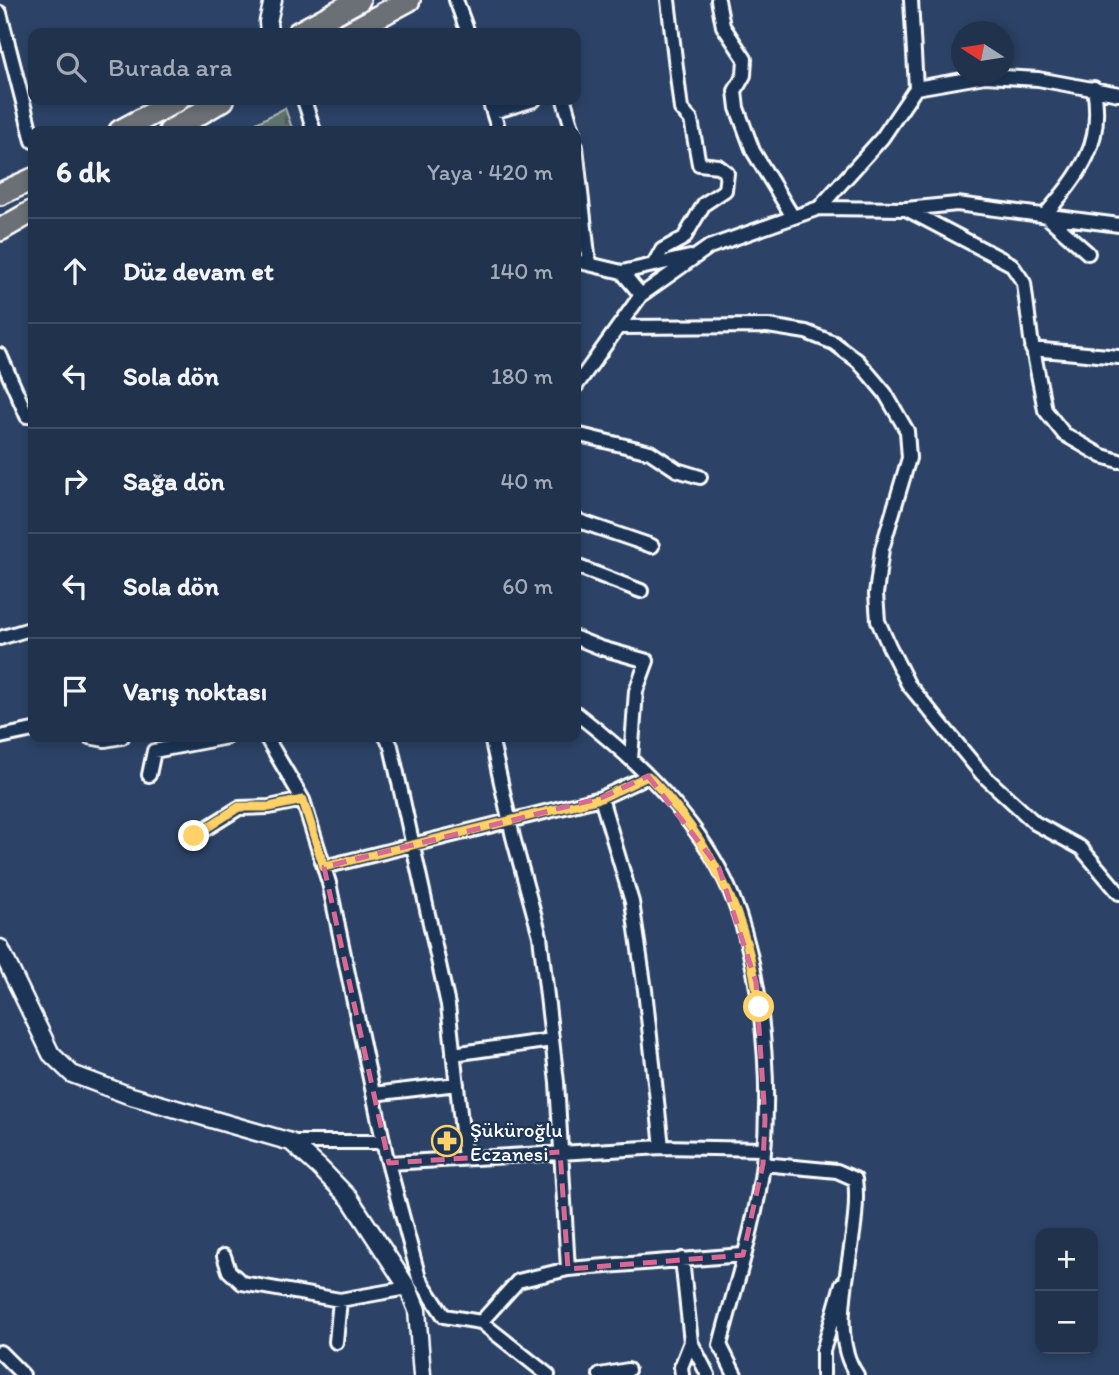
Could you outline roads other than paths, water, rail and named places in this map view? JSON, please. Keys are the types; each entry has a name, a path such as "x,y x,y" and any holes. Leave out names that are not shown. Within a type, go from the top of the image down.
{"main road":[{"path":"307,28 359,0"},
{"path":"357,28 410,0"},
{"path":"129,126 169,105"},
{"path":"179,126 214,105"},
{"path":"0,194 28,181"},
{"path":"0,230 28,214"}],"street":[{"path":"269,28 273,0"},
{"path":"456,0 466,28"},
{"path":"653,265 662,250 684,238 704,204 725,190 727,173 718,166 699,164 691,120 681,109 668,0"},
{"path":"718,0 723,26 745,59 744,75 735,91 737,108 753,151 793,217"},
{"path":"818,208 882,138 916,88 911,0"},
{"path":"0,13 29,126"},
{"path":"916,88 985,76 1038,79 1119,94"},
{"path":"1045,215 1089,158 1098,109 1094,88"},
{"path":"306,105 312,126"},
{"path":"565,105 572,126"},
{"path":"491,106 497,126"},
{"path":"581,379 641,295 709,247 818,208 906,209 957,204 1119,225"},
{"path":"906,209 1011,264 1024,284 1032,349 1045,410 1064,434 1102,456 1119,461"},
{"path":"1045,215 1088,253"},
{"path":"581,243 582,262 622,272 697,255"},
{"path":"622,272 641,295"},
{"path":"619,327 768,326 816,336 834,343 858,360 885,393 907,430 908,457 882,549 876,594 878,621 889,646 908,684 982,774 1035,823 1080,848 1119,893"},
{"path":"1032,349 1119,357"},
{"path":"0,355 28,416"},
{"path":"581,435 650,452 677,470 700,477"},
{"path":"581,522 652,546"},
{"path":"581,568 641,591"},
{"path":"0,638 28,630"},
{"path":"581,640 601,649 647,661 636,691 631,759"},
{"path":"581,717 648,776 699,838 719,868 732,899 756,982 765,1058 762,1164 720,1345 735,1375"},
{"path":"0,737 28,731"},
{"path":"149,775 154,751 202,742"},
{"path":"269,742 303,800 324,867 383,1142 419,1278 444,1316 481,1322 548,1375"},
{"path":"387,742 414,844 448,1005 465,1158"},
{"path":"492,742 509,820 540,936 552,1040 568,1269"},
{"path":"324,867 601,798 648,776"},
{"path":"601,798 632,902 645,990 662,1147"},
{"path":"194,836 239,807 269,807 303,800"},
{"path":"0,948 51,1054 72,1074 128,1095 291,1142 383,1142"},
{"path":"453,1054 552,1040"},
{"path":"373,1094 457,1084"},
{"path":"291,1142 350,1199 408,1289 417,1310 422,1375"},
{"path":"389,1163 662,1147 763,1149"},
{"path":"762,1164 837,1171 855,1179 856,1227 844,1296 842,1344 857,1375"},
{"path":"481,1322 518,1281 568,1269 743,1255"},
{"path":"224,1256 229,1271 242,1283 340,1300 408,1289"},
{"path":"682,1259 691,1342 708,1375"},
{"path":"823,1375 823,1351 835,1301 839,1288 849,1277"},
{"path":"336,1342 340,1300"},
{"path":"682,1375 681,1367 691,1342"},
{"path":"0,1352 23,1375"},
{"path":"600,1375 628,1370"}],"place":[{"name":"Şüküroğlu Eczanesi","path":"447,1141"}]}
